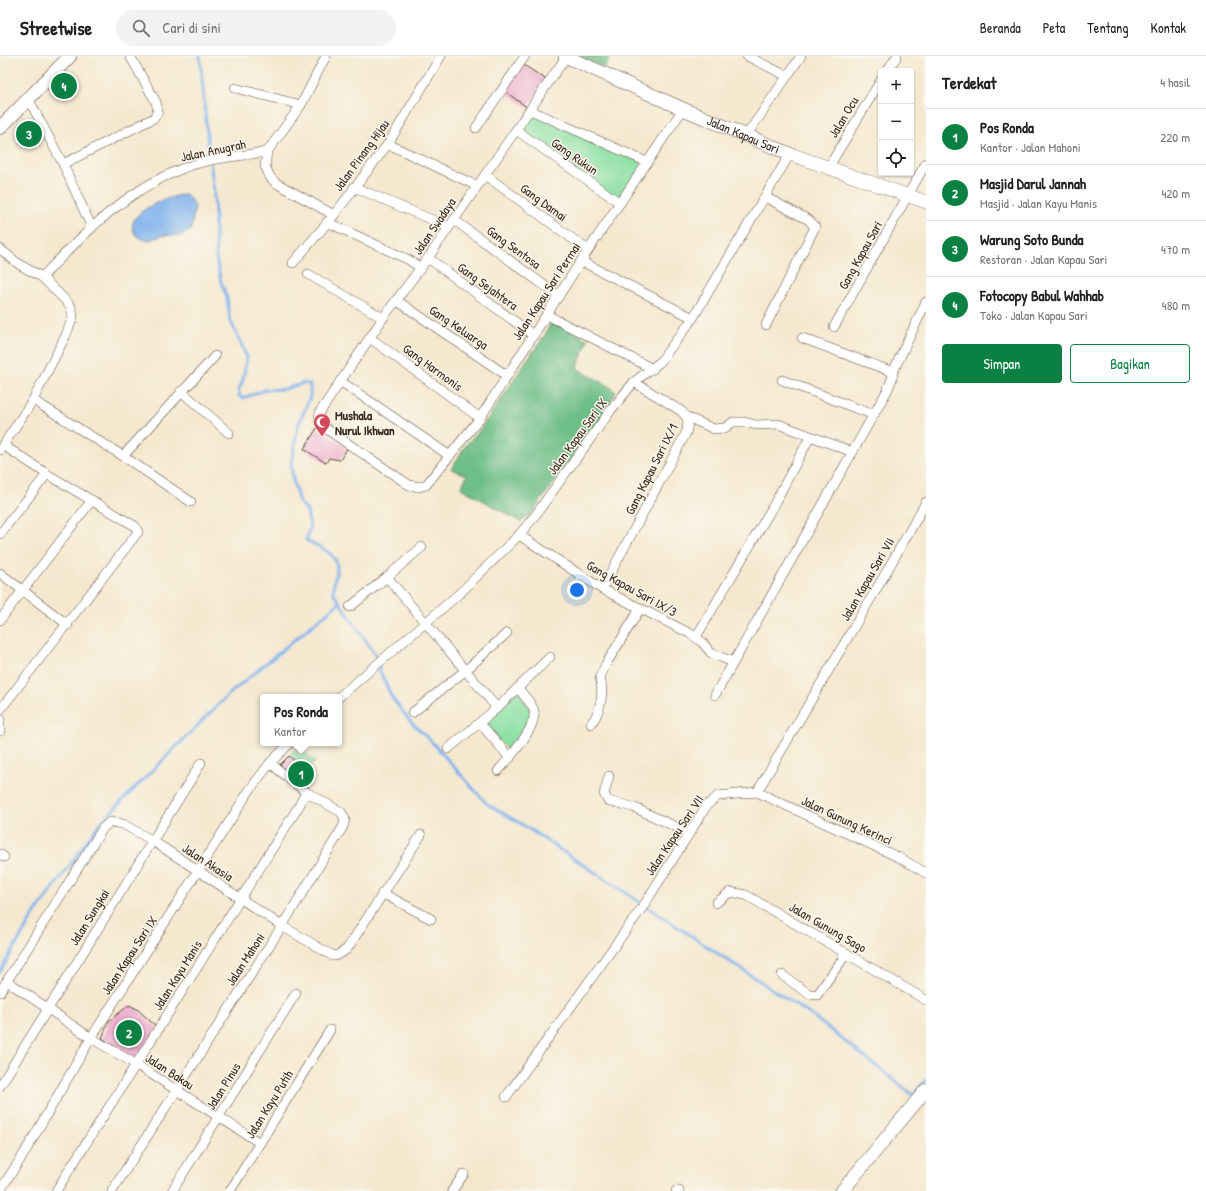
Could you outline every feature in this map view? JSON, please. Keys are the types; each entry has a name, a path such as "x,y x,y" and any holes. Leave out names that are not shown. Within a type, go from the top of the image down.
{"main road":[{"path":"0,128 29,100 70,56"},
{"name":"Jalan Kapau Sari","path":"565,56 683,109 790,154 926,202"},
{"path":"842,1191 926,1090"}],"street":[{"path":"63,164 154,118 158,110 156,102 130,56"},
{"path":"326,56 301,105 268,152 265,166 270,177 276,183 334,215"},
{"name":"Jalan Pinang Hijau","path":"293,263 334,215 388,144 441,56"},
{"path":"476,128 524,56"},
{"name":"Jalan Swadaya","path":"426,484 416,486 401,480 322,426 319,416 322,409 383,318 452,224 565,56"},
{"path":"747,56 787,76"},
{"path":"746,136 801,56"},
{"path":"889,68 897,56"},
{"name":"Jalan Ocu","path":"828,168 878,85"},
{"path":"234,88 301,105"},
{"path":"29,100 63,164 91,226"},
{"name":"Jalan Kapau Sari Permai","path":"426,484 480,418 506,375 547,315 588,250 683,109"},
{"path":"530,110 647,162"},
{"name":"Gang Rukun","path":"516,130 620,203"},
{"path":"388,144 477,186"},
{"name":"Jalan Anugrah","path":"42,277 91,226 118,204 156,181 181,169 214,160 268,152"},
{"name":"Jalan Kapau Sari IX","path":"342,694 460,594 519,535 634,382 653,369 672,348 693,318 790,154"},
{"name":"Gang Kapau Sari","path":"834,327 926,163"},
{"name":"Gang Damai","path":"485,175 588,250"},
{"name":"Gang Sentosa","path":"354,187 452,224 559,296"},
{"path":"765,198 809,220 815,227 766,325"},
{"path":"327,222 409,260 421,268"},
{"path":"0,249 20,265 42,277 71,307 73,317 66,336 33,400 2,447 135,526 138,532 68,625 0,710"},
{"name":"Gang Sejahtera","path":"428,258 533,335"},
{"path":"581,261 693,318"},
{"path":"308,274 383,318"},
{"name":"Gang Keluarga","path":"396,300 506,375"},
{"path":"715,695 887,391 893,372 926,302"},
{"path":"547,315 653,369"},
{"name":"Gang Harmonis","path":"370,338 480,418"},
{"path":"802,338 893,372"},
{"path":"123,456 181,391 215,356"},
{"path":"782,380 874,415"},
{"path":"340,382 450,456"},
{"name":"Gang Kapau Sari IX/1","path":"602,589 686,433 688,426 687,417 669,403 634,382"},
{"path":"181,391 229,433"},
{"path":"33,400 123,456 191,502"},
{"path":"687,417 714,429 725,428 734,422 744,422 756,425 778,424 853,452"},
{"path":"696,637 772,508 810,436"},
{"path":"0,534 47,474"},
{"path":"0,620 92,500"},
{"name":"Jalan Kapau Sari VII","path":"506,1097 644,905 689,833 713,799 723,795 757,792 926,502"},
{"name":"Gang Kapau Sari IX/3","path":"519,535 602,589 696,637 711,653 733,662"},
{"path":"350,607 422,547"},
{"path":"0,573 22,592 68,625"},
{"path":"387,577 425,625 466,670 497,708"},
{"path":"591,724 597,716 600,704 602,684 600,677 606,664 640,608"},
{"path":"412,713 466,670 506,633"},
{"path":"448,749 497,708 550,657"},
{"path":"498,772 510,758 534,720 534,709 518,688"},
{"path":"0,719 0,731"},
{"path":"480,723 510,758"},
{"name":"Jalan Kapau Sari IX","path":"0,1190 22,1157 91,1038 249,791 270,763 287,746"},
{"name":"Jalan Sungkai","path":"0,1086 201,763"},
{"name":"Jalan Mahoni","path":"112,1191 282,926 344,823 344,815 341,812 306,792 270,763"},
{"path":"609,776 604,794 608,801 633,807 689,833"},
{"name":"Jalan Kayu Manis","path":"56,1191 299,806 306,792"},
{"name":"Jalan Gunung Kerinci","path":"757,792 898,857 926,873"},
{"name":"Jalan Akasia","path":"0,992 106,824 119,822 152,841 199,870 282,926 328,955 333,956 338,955 347,949 382,892 421,835"},
{"path":"382,892 431,919"},
{"name":"Jalan Gunung Sago","path":"716,903 727,893 739,892 926,1000"},
{"path":"782,975 809,994 817,995 847,953"},
{"name":"Jalan Bakau","path":"7,981 47,1010 260,1144"},
{"name":"Jalan Pinus","path":"172,1191 296,993"},
{"name":"Jalan Kayu Putih","path":"230,1191 330,1030"},
{"path":"452,1191 464,1174"}],"green space":[{"path":"575,56 611,56 605,68"},
{"path":"530,110 647,162 620,203 516,130"},
{"path":"552,320 588,340 577,368 607,385 616,392 600,420 531,514 521,522 461,488 467,475 451,469 466,445 480,430 526,361 544,337"},
{"path":"517,691 532,710 532,720 512,750 509,752 485,725"},
{"path":"298,747 315,762 306,771 289,756"}],"water":[{"path":"186,194 195,206 191,230 181,236 163,235 148,241 135,234 133,230 133,223 143,210 161,201"}],"building":[{"path":"522,64 547,80 528,108 503,90"},
{"name":"Mushala Nurul Ikhwan","path":"317,428 348,447 340,460 329,458 326,463 304,449"},
{"path":"289,756 314,778 306,788 280,765"},
{"path":"129,1005 137,1009 158,1028 134,1060 102,1038 109,1021"}],"waterway":[{"path":"200,56 214,192 216,257 221,282 227,298 230,320 247,357 243,380 239,389 239,396 243,398 265,390 285,389 304,383 310,385 310,397 298,426 291,464 293,480 299,502 307,511 310,527 306,540 326,551 334,558 337,569 334,583 334,594 375,654 380,671 392,698 410,721 431,741 487,804 520,823 814,1017 913,1095 926,1080"},
{"path":"0,972 33,916 100,823 228,695 339,603"}],"place":[{"name":"Fotocopy Babul Wahhab","path":"64,86"},
{"name":"Warung Soto Bunda","path":"29,134"},
{"name":"Mushala Nurul Ikhwan","path":"322,437"},
{"name":"Pos Ronda","path":"301,774"},
{"name":"Masjid Darul Jannah","path":"129,1033"}]}
